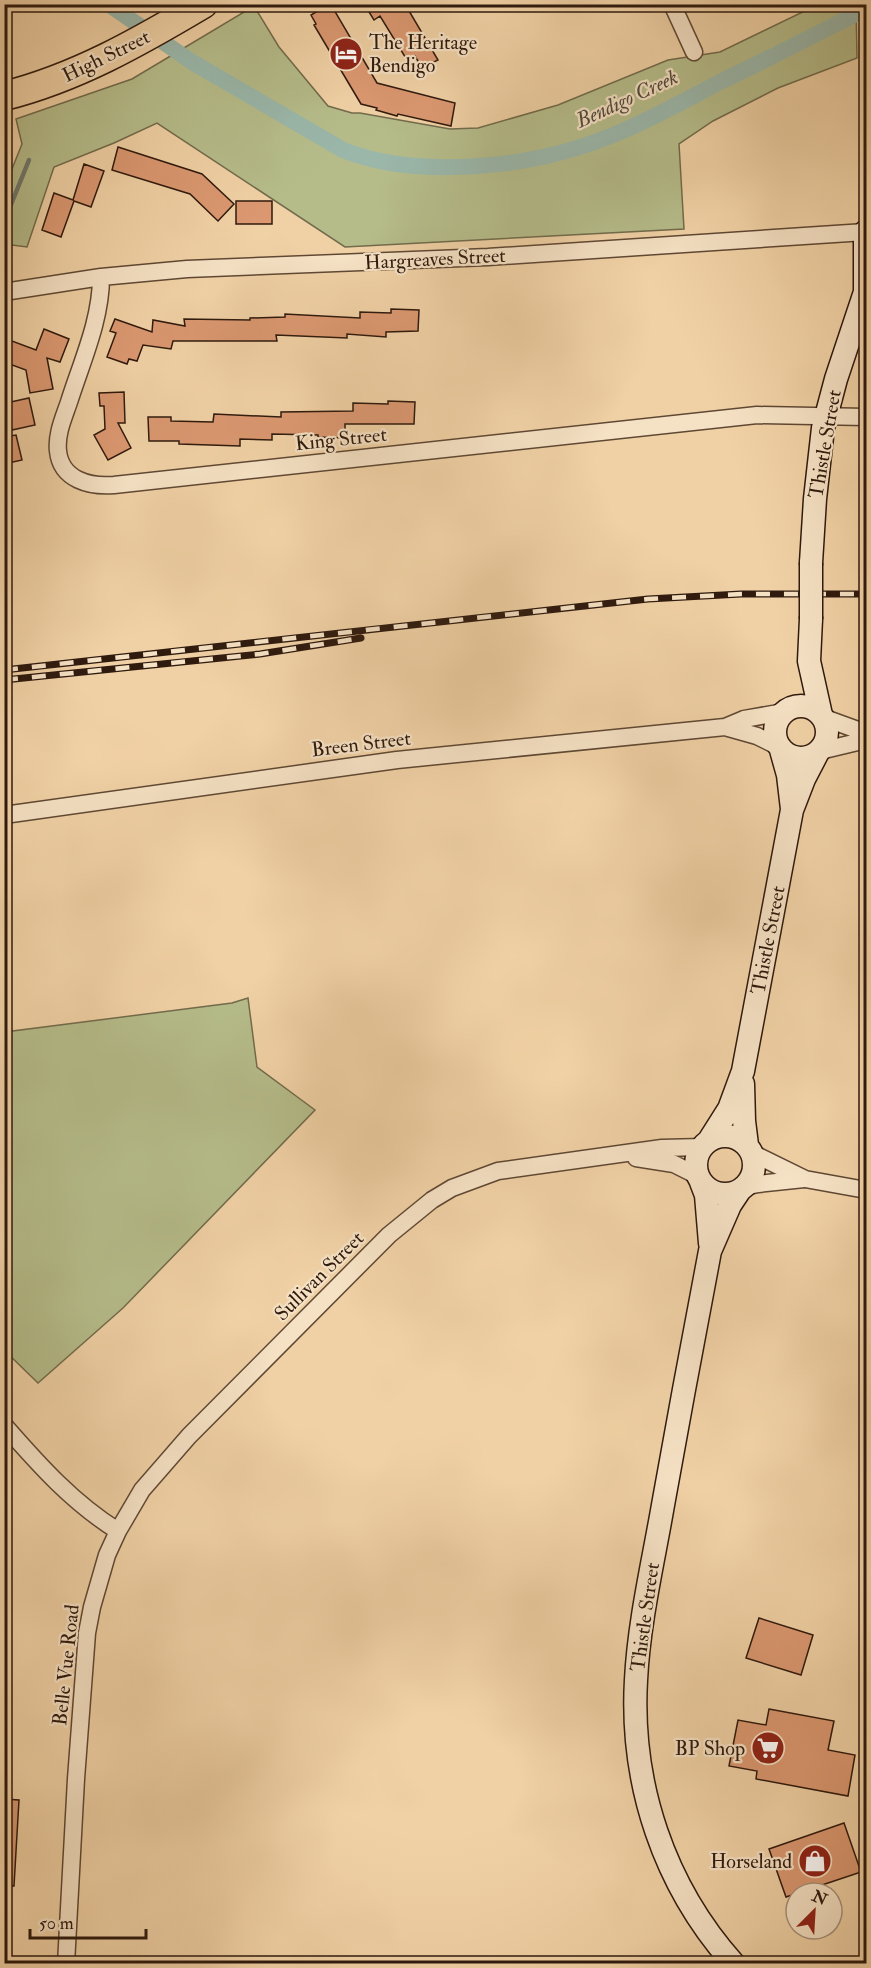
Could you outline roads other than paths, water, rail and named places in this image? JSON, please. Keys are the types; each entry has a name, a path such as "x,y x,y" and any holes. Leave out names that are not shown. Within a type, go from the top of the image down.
{"highway":[{"name":"High Street","path":"4,96 50,82 121,44 168,14 202,4"},
{"name":"High Street","path":"4,77 34,71 121,44"}],"street":[{"path":"672,4 694,52"},
{"name":"Hargreaves Street","path":"4,292 100,277 188,269 488,257 866,232"},
{"name":"Thistle Street","path":"821,716 809,661 811,563 816,490 826,416 865,292 866,232"},
{"name":"King Street","path":"100,277 97,315 58,442 60,461 66,470 72,477 92,485 114,485 757,415 867,417"},
{"name":"Thistle Street","path":"785,711 809,661"},
{"path":"819,751 827,734 821,716 815,710 800,706 785,711 779,718 775,732 780,748 788,755 804,758 819,751 867,740"},
{"name":"Breen Street","path":"4,815 397,760 725,727 744,719 785,711"},
{"path":"821,716 867,733"},
{"name":"Breen Street","path":"725,727 757,736 780,748"},
{"name":"Thistle Street","path":"780,748 788,776 792,810"},
{"name":"Thistle Street","path":"706,1143 729,1108 743,1071 792,810 804,779 819,751"},
{"name":"Thistle Street","path":"743,1071 744,1121 749,1149"},
{"path":"805,1179 749,1149 739,1138 719,1136 706,1143 697,1156 696,1166 700,1179 715,1192 724,1194 758,1184 805,1179 867,1190"},
{"name":"Sullivan Street","path":"118,1531 142,1490 189,1436 389,1235 432,1200 452,1188 498,1171 706,1143"},
{"path":"742,1189 754,1171 754,1162 749,1149"},
{"name":"Sullivan Street","path":"614,1156 674,1164 687,1169 700,1179"},
{"name":"Thistle Street","path":"700,1179 707,1201 710,1251"},
{"name":"Thistle Street","path":"734,1964 694,1911 680,1888 660,1844 644,1791 636,1728 636,1681 641,1631 710,1251 734,1197 742,1189"},
{"path":"4,1425 49,1476 90,1511 118,1531"},
{"name":"Belle Vue Road","path":"66,1964 87,1633 98,1582 118,1531"}],"waterway":[{"name":"Bendigo Creek","path":"108,4 192,62 343,150 384,162 441,167 517,162 598,141 658,114 866,9"},
{"path":"4,222 29,160"}],"railway":[{"path":"4,670 648,599 741,594 866,594"},
{"path":"4,680 260,654 361,638"}],"place":[{"name":"The Heritage Bendigo","path":"346,54"},
{"name":"BP Shop","path":"768,1748"},
{"name":"Horseland","path":"815,1861"}]}
